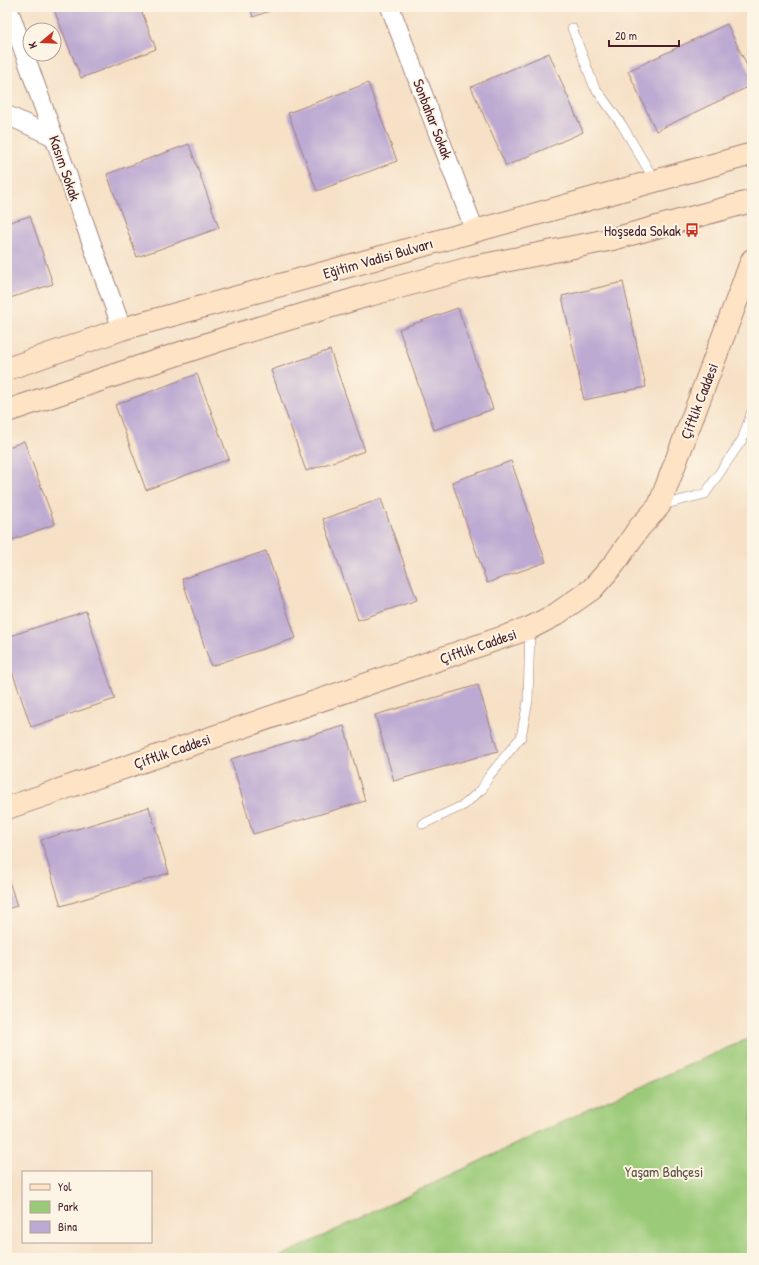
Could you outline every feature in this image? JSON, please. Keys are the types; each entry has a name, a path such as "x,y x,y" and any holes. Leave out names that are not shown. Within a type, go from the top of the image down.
{"main road":[{"name":"Eğitim Vadisi Bulvarı","path":"7,368 122,329 752,154"},
{"path":"7,411 238,334 369,295 474,267 613,238 752,201"},
{"name":"Çiftlik Caddesi","path":"7,808 530,628 555,615 592,589 615,563 639,528 659,506 752,260"}],"street":[{"name":"Kasım Sokak","path":"8,7 122,329"},
{"name":"Sonbahar Sokak","path":"390,7 475,231"},
{"path":"7,115 54,137"}],"lane":[{"path":"572,28 594,86 622,125 655,181"},
{"path":"659,506 705,494 742,440 752,411"},
{"path":"423,824 464,805 482,789 489,776 521,737 528,701 530,628"}],"green space":[{"name":"Yaşam Bahçesi","path":"752,1037 752,1258 277,1258 589,1109"}],"building":[{"path":"53,7 140,7 156,49 81,78 62,30 62,22 59,22"},
{"path":"250,7 280,7 253,17"},
{"path":"727,24 752,76 752,85 656,131 628,71"},
{"path":"549,53 583,132 506,166 471,87"},
{"path":"368,83 397,161 317,191 288,113"},
{"path":"189,144 219,228 137,257 107,174"},
{"path":"30,216 53,284 7,299 7,223"},
{"path":"623,282 646,387 584,400 562,296"},
{"path":"458,308 493,409 434,430 399,329"},
{"path":"330,350 365,451 306,471 271,370"},
{"path":"197,374 229,459 146,490 115,405"},
{"path":"24,441 55,524 7,542 7,448"},
{"path":"511,461 546,562 487,583 452,482"},
{"path":"381,499 417,600 358,620 323,519"},
{"path":"266,551 296,638 211,666 182,579"},
{"path":"86,611 115,699 31,727 7,656 7,637"},
{"path":"478,685 498,751 394,781 375,715"},
{"path":"344,726 365,801 253,834 231,759"},
{"path":"149,807 169,873 61,906 41,840"},
{"path":"7,875 17,906 7,909"}],"place":[{"name":"Hoşseda Sokak","path":"692,230"}]}
